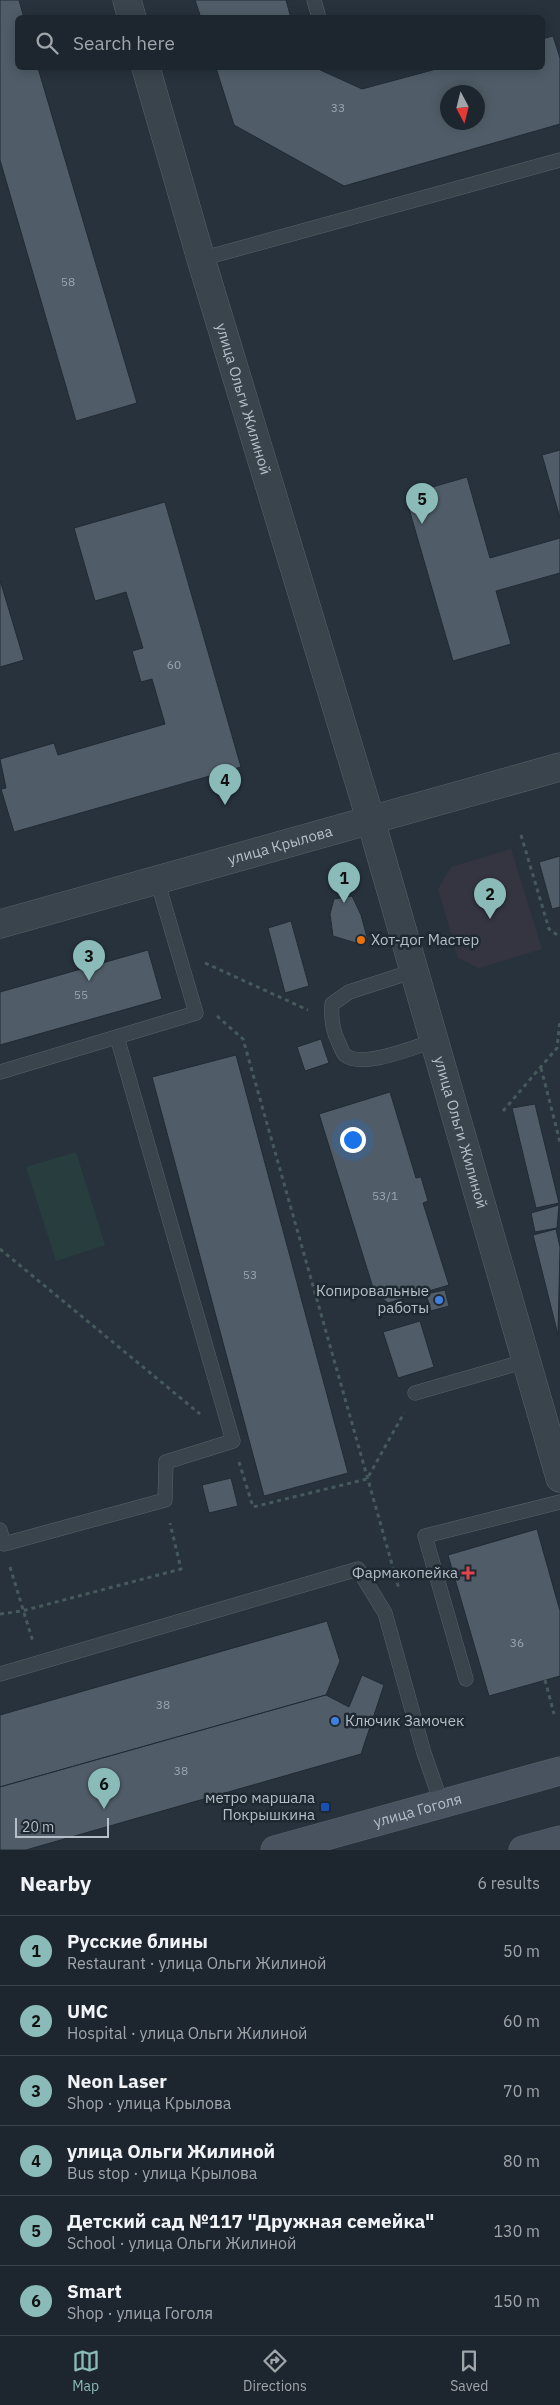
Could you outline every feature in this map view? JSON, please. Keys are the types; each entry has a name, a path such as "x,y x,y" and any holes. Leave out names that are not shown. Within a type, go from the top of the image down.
{"main road":[{"name":"улица Гоголя","path":"274,1850 441,1802 560,1771"},
{"path":"523,1850 560,1840"}],"street":[{"path":"127,0 131,15"},
{"name":"улица Ольги Жилиной","path":"147,70 201,259 371,821 560,1478"},
{"name":"улица Крылова","path":"0,924 560,767"}],"lane":[{"path":"314,0 318,15"},
{"path":"201,259 560,160"},
{"path":"0,1072 196,1013 157,880"},
{"path":"414,972 349,992 332,1004 332,1020 336,1036 345,1054 357,1061 375,1059 434,1041"},
{"path":"0,1530 4,1544 165,1500 166,1462 233,1441 117,1037"},
{"path":"415,1393 526,1361"},
{"path":"466,1679 425,1536 560,1502"},
{"path":"0,1674 358,1568 386,1613 424,1753 441,1802"}],"path":[{"path":"521,835 550,929 560,937"},
{"path":"204,963 332,1020"},
{"path":"196,1013 210,1010 243,1039 367,1479 408,1616 390,1626"},
{"path":"503,1111 557,1048 560,1020"},
{"path":"540,1067 560,1142"},
{"path":"0,1249 233,1441 253,1508 367,1479 415,1393"},
{"path":"0,1614 22,1611 181,1569 165,1500"},
{"path":"4,1544 38,1663"},
{"path":"545,1680 554,1714"}],"shaded area":[{"path":"511,849 542,949 479,968 458,958 438,889 451,867"}],"green space":[{"path":"76,1152 105,1245 56,1261 26,1167"}],"building":[{"path":"0,0 19,0 23,15 15,15 15,70 39,70 137,403 76,421 0,160"},
{"path":"195,0 286,0 290,15 200,15"},
{"path":"553,36 560,58 560,124 344,186 234,125 217,70 320,70 362,89 433,70 545,70 545,38"},
{"path":"560,450 560,518 542,455"},
{"path":"467,477 490,558 560,538 560,573 496,591 511,644 453,661 405,495"},
{"path":"165,502 241,767 14,832 1,789 6,788 0,759 54,743 58,755 165,724 152,679 141,682 132,651 143,648 126,592 95,601 74,528"},
{"path":"0,580 24,660 0,667"},
{"path":"560,856 560,907 552,909 539,862"},
{"path":"352,896 361,915 368,941 356,943 333,936 330,914 334,899"},
{"path":"291,921 309,986 285,993 268,928"},
{"path":"148,950 162,999 0,1045 0,992"},
{"path":"321,1039 329,1063 305,1071 297,1047"},
{"path":"236,1055 348,1473 264,1496 152,1077"},
{"path":"390,1092 416,1178 421,1177 428,1201 423,1203 449,1285 388,1303 374,1291 319,1114"},
{"path":"535,1104 559,1203 536,1208 512,1108"},
{"path":"559,1205 557,1228 535,1232 531,1213"},
{"path":"556,1229 560,1247 558,1335 533,1235"},
{"path":"445,1290 449,1306 431,1311 426,1294"},
{"path":"420,1321 434,1367 398,1378 383,1332"},
{"path":"231,1478 238,1506 209,1513 202,1485"},
{"path":"537,1529 560,1611 560,1676 489,1696 448,1555"},
{"path":"327,1621 340,1661 326,1695 0,1787 0,1715"},
{"path":"362,1675 384,1685 361,1754 26,1850 0,1850 0,1787 326,1695 349,1707"}],"place":[{"name":"Детский сад №117 \"Дружная семейка\"","path":"422,524"},
{"name":"улица Ольги Жилиной","path":"225,805"},
{"name":"Русские блины","path":"344,903"},
{"name":"UMC","path":"490,919"},
{"name":"Хот-дог Мастер","path":"361,940"},
{"name":"Neon Laser","path":"89,981"},
{"name":"Копировальные работы","path":"439,1300"},
{"name":"Фармакопейка","path":"468,1573"},
{"name":"Ключик Замочек","path":"335,1721"},
{"name":"метро маршала Покрышкина","path":"325,1807"},
{"name":"Smart","path":"104,1809"}]}
